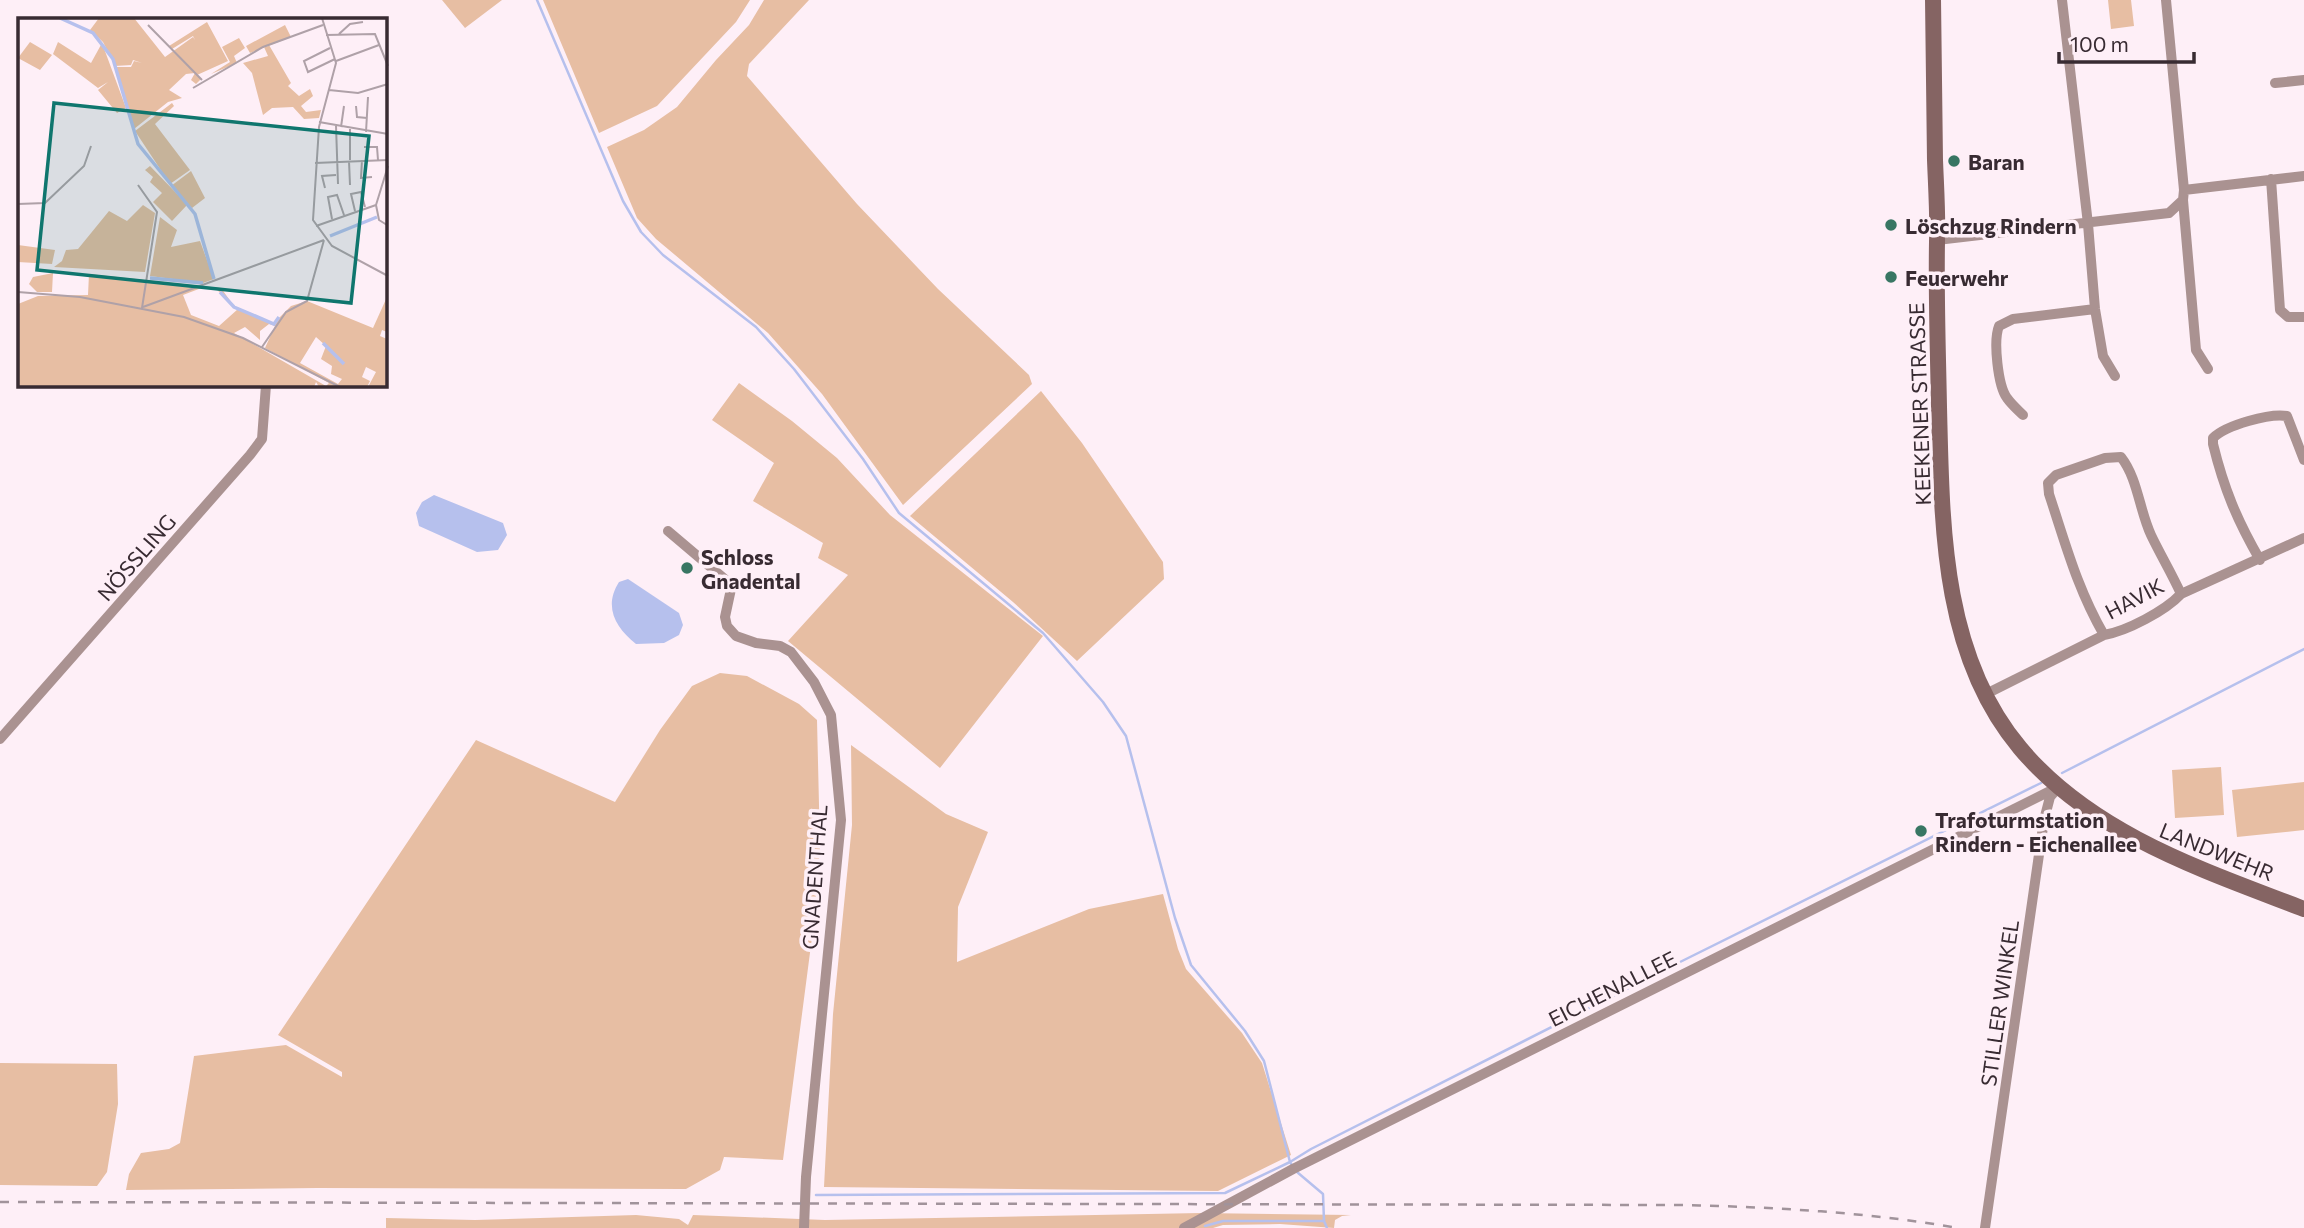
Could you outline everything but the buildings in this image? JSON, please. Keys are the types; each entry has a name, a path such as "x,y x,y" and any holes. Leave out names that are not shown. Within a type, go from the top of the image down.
{"main road":[{"name":"KEEKENER STRASSE","path":"1933,0 1936,285 1944,534 1957,618 1967,655 1984,695 2020,748"},
{"name":"LANDWEHR","path":"2020,748 2075,800 2144,844 2304,909"}],"street":[{"path":"2062,0 2095,309 2103,356 2115,376"},
{"path":"2166,0 2196,350 2208,369"},
{"path":"2275,83 2304,80"},
{"path":"1937,240 2169,213 2183,195 2304,176"},
{"path":"2272,179 2280,310 2288,317 2304,317"},
{"path":"2023,415 2006,397 2000,376 1996,341 1998,326 2013,319 2095,309"},
{"name":"NÖSSLING","path":"0,739 250,455 262,439 266,387"},
{"path":"2260,560 2239,524 2225,492 2213,438 2218,433 2248,421 2287,416 2304,460"},
{"path":"2104,635 2086,604 2049,495 2048,483 2056,475 2105,458 2121,457 2129,467 2151,536 2181,594"},
{"name":"GNADENTHAL","path":"668,530 727,581 731,589 725,617 727,626 736,636 756,643 780,646 792,652 814,682 831,715 841,820 806,1177 804,1228"},
{"name":"HAVIK","path":"1984,695 2173,604 2181,594 2304,538"},
{"name":"EICHENALLEE","path":"1184,1228 1298,1167 2060,786"},
{"name":"STILLER WINKEL","path":"1985,1228 2044,820 2050,797 2060,786"}],"shaded area":[{"path":"442,0 502,0 465,28"},
{"path":"543,0 750,0 736,22 657,106 599,133"},
{"path":"764,0 809,0 749,64 747,76 857,204 938,289 1029,375 1032,384 903,505 822,394 768,333 656,239 637,218 607,147 644,130 677,107 749,25"},
{"path":"2108,0 2131,0 2134,26 2111,29"},
{"path":"739,383 837,458 890,515 1043,636 940,768 788,641 848,575 818,558 823,543 753,501 774,463 712,420"},
{"path":"1041,391 1082,443 1163,562 1164,579 1077,661 1013,602 910,516"},
{"path":"720,673 747,676 799,704 817,720 820,847 814,922 783,1160 724,1157 720,1170 686,1189 126,1190 129,1174 141,1153 169,1149 180,1143 194,1056 286,1045 342,1077 342,1072 278,1035 476,740 615,802 660,730 692,686"},
{"path":"851,745 946,814 988,832 958,907 957,962 1089,909 1163,894 1186,969 1242,1033 1262,1063 1291,1155 1218,1191 824,1187 833,1014 852,825"},
{"path":"2221,767 2224,815 2175,818 2172,770"},
{"path":"2304,782 2304,830 2237,837 2232,790"},
{"path":"0,1063 117,1064 118,1104 107,1172 97,1186 0,1185"},
{"path":"1201,1213 1351,1215 1335,1220 1334,1228 1280,1224 1223,1225 1213,1228 386,1228 386,1218 475,1220 636,1215 679,1219 688,1225 693,1215 825,1220"}],"water":[{"path":"434,495 503,523 507,535 498,550 477,552 419,526 416,513 422,502"},
{"path":"628,579 679,613 683,625 679,635 664,643 636,644 623,631 614,616 612,600 619,582"}],"waterway":[{"path":"537,0 623,201 641,232 663,255 756,327 794,369 863,459 899,513 1043,633 1103,702 1126,736 1175,918 1191,965 1245,1031 1264,1061 1293,1167"},
{"path":"2062,773 2304,649"},
{"path":"816,1195 1225,1193 1672,966 2041,783"},
{"path":"1297,1172 1323,1194 1324,1221 1327,1228"},
{"path":"1205,1226 1223,1221 1323,1221"}],"railway":[{"path":"0,1202 1680,1205 1819,1211 1958,1228"}],"place":[{"name":"Baran","path":"1954,161"},
{"name":"Löschzug Rindern","path":"1891,225"},
{"name":"Feuerwehr","path":"1891,277"},
{"name":"Schloss Gnadental","path":"687,568"},
{"name":"Trafoturmstation Rindern - Eichenallee","path":"1921,831"}]}
